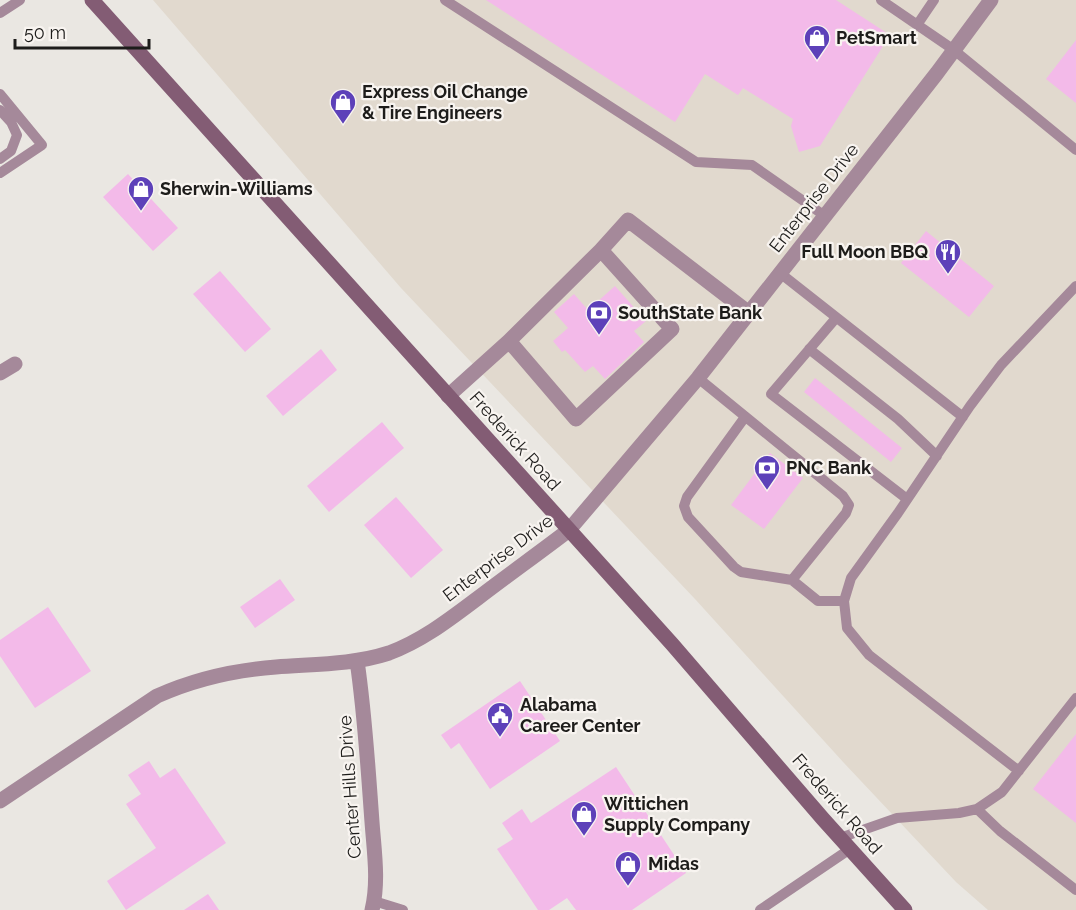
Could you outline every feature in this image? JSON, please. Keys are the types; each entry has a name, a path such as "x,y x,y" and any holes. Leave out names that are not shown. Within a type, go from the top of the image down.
{"main road":[{"name":"Frederick Road","path":"92,0 707,684 905,910"}],"street":[{"name":"Enterprise Drive","path":"0,801 157,696 176,688 214,675 276,667 316,666 357,661 390,652 427,635 569,530 698,378 991,0"},
{"path":"448,396 509,341 628,220 749,313"},
{"path":"509,341 576,419 672,329 600,250"},
{"path":"0,373 15,364"},
{"name":"Center Hills Drive","path":"357,661 365,716 375,862 373,906"}],"lane":[{"path":"0,14 20,0"},
{"path":"445,0 696,162 752,165 825,216"},
{"path":"881,0 954,50 1076,150"},
{"path":"917,25 934,0"},
{"path":"0,94 42,145 0,173"},
{"path":"0,110 11,122 16,135 11,151 0,159"},
{"path":"780,273 963,417"},
{"path":"1019,771 868,655 847,628 844,601 851,578 1001,365 1076,286"},
{"path":"836,318 771,394 907,499"},
{"path":"809,349 898,419 937,456"},
{"path":"698,378 843,496 849,505 846,513 792,580"},
{"path":"745,417 687,496 684,506 688,518 741,572 792,580 818,601 844,601"},
{"path":"760,910 845,843 897,818 960,813 976,809 1002,792 1076,698"},
{"path":"976,809 1000,831 1076,890"},
{"path":"373,906 402,910"}],"shaded area":[{"path":"153,0 1076,0 1076,910 988,910 956,882 695,599 401,288"}],"building":[{"path":"486,0 836,0 890,35 820,146 799,152 791,126 793,119 743,88 738,95 705,74 675,122"},
{"path":"1076,40 1076,103 1046,79"},
{"name":"Sherwin-Williams","path":"128,174 178,228 153,251 103,197"},
{"name":"Full Moon BBQ","path":"926,231 994,286 969,317 901,263"},
{"path":"220,271 271,329 245,352 193,294"},
{"name":"SouthState Bank","path":"615,286 646,321 634,331 644,342 605,379 593,366 585,372 565,350 562,352 553,341 568,328 554,312 574,294 588,310"},
{"path":"321,349 337,370 283,416 266,396"},
{"path":"815,378 902,448 891,462 804,392"},
{"path":"382,422 404,448 329,512 307,486"},
{"name":"PNC Bank","path":"770,453 803,478 764,529 731,505"},
{"path":"396,497 443,550 411,578 364,525"},
{"path":"280,579 295,600 255,628 240,607"},
{"path":"48,607 91,671 35,708 0,656 0,640"},
{"name":"Alabama Career Center","path":"520,681 560,741 490,789 459,743 451,749 441,735"},
{"path":"1076,734 1076,823 1033,789"},
{"path":"149,761 160,778 175,768 226,843 126,910 107,881 156,848 126,804 141,794 128,775"},
{"name":"Wittichen Supply Company","path":"616,767 686,873 632,910 576,910 567,898 549,910 538,910 497,849 513,839 502,823 522,809 531,823"},
{"path":"208,894 219,910 184,910"}],"place":[{"name":"PetSmart","path":"817,61"},
{"name":"Express Oil Change & Tire Engineers","path":"343,125"},
{"name":"Sherwin-Williams","path":"141,212"},
{"name":"Full Moon BBQ","path":"948,275"},
{"name":"SouthState Bank","path":"599,336"},
{"name":"PNC Bank","path":"767,491"},
{"name":"Alabama Career Center","path":"500,738"},
{"name":"Wittichen Supply Company","path":"584,837"},
{"name":"Midas","path":"628,887"}]}
